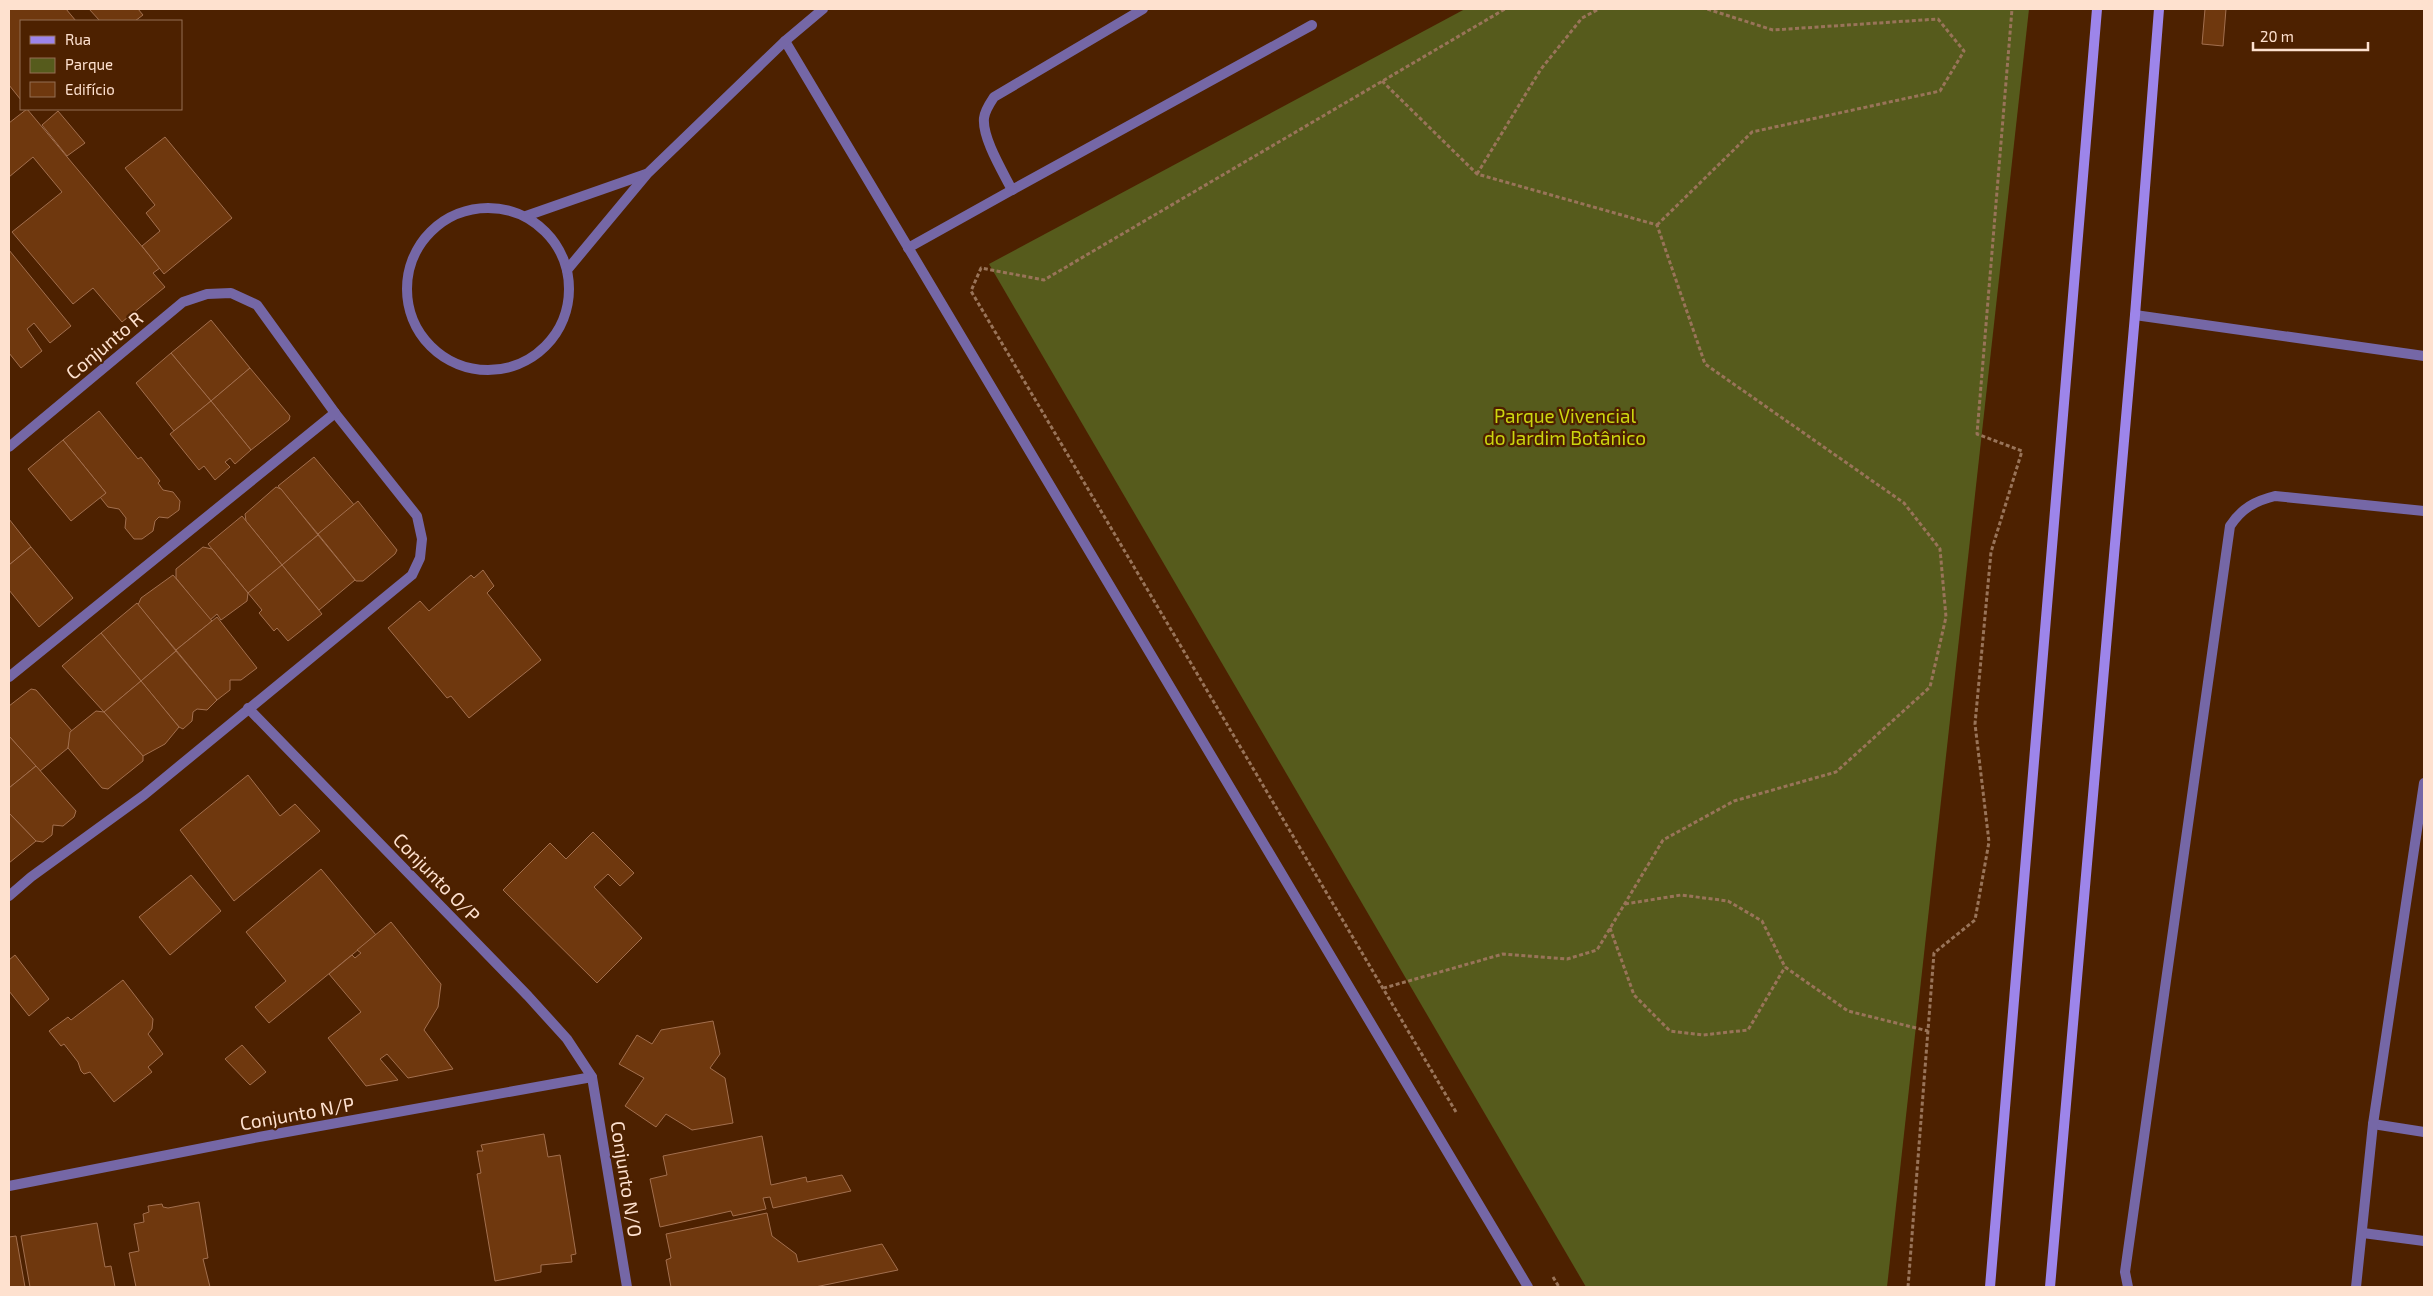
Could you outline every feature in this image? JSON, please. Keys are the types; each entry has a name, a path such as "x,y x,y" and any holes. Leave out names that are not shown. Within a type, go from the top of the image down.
{"street":[{"path":"567,270 647,174 785,41 823,9"},
{"path":"1012,190 985,129 987,109 994,97 1143,9"},
{"path":"1990,1287 2097,9"},
{"path":"2050,1287 2135,315 2159,9"},
{"path":"908,248 1312,25"},
{"path":"785,41 1528,1287"},
{"path":"526,216 647,174"},
{"path":"472,208 500,208 526,216 553,239 567,270 569,298 561,324 545,347 523,363 496,370 469,368 444,357 424,338 411,314 407,286 412,259 426,236 447,218 472,208"},
{"name":"Conjunto R","path":"9,447 183,302 207,294 231,293 257,306 335,413"},
{"path":"2135,315 2424,356"},
{"path":"9,678 335,413 417,516 422,538 420,558 412,575 144,795 31,877 9,896"},
{"path":"2128,1287 2125,1272 2230,526 2239,512 2258,500 2275,496 2424,511"},
{"name":"Conjunto O/P","path":"248,708 528,996 567,1040 592,1077"},
{"path":"2356,1287 2373,1124 2424,783"},
{"name":"Conjunto N/P","path":"9,1186 259,1137 592,1077"},
{"name":"Conjunto N/O","path":"592,1077 627,1287"},
{"path":"2373,1124 2424,1132"},
{"path":"2363,1233 2424,1240"}],"path":[{"path":"1459,1116 972,290 981,268 1044,280 1505,9"},
{"path":"1477,174 1542,69 1582,18 1599,9"},
{"path":"1657,225 1752,132 1940,91 1964,51 1938,19 1773,30 1708,9"},
{"path":"1908,1287 1934,953 1975,920 1989,842 1975,724 1991,552 2022,451 1978,434 2012,9"},
{"path":"1382,81 1477,174 1657,225"},
{"path":"1384,988 1503,954 1567,959 1597,950 1663,840 1734,801 1836,772 1930,687 1946,617 1940,549 1904,503 1705,364 1657,225"},
{"path":"1624,904 1681,895 1728,901 1762,921 1785,967 1848,1011 1928,1031"},
{"path":"1610,927 1634,995 1670,1031 1703,1035 1748,1030 1785,967"},
{"path":"1549,1270 1559,1287"}],"green space":[{"name":"Parque Vivencial do Jardim Botânico","path":"1465,9 2029,9 1887,1287 1586,1287 989,264"}],"building":[{"path":"9,9 66,9 75,20 20,20 20,99 9,85"},
{"path":"89,9 138,9 143,15 136,20 99,20"},
{"path":"2205,9 2226,9 2223,46 2202,44"},
{"path":"28,110 160,268 153,273 165,287 122,322 93,288 73,304 12,232 62,192 33,157 9,177 9,123"},
{"path":"58,111 85,143 67,156 42,125"},
{"path":"165,137 232,218 164,274 142,246 160,231 146,213 155,205 125,168"},
{"path":"9,250 71,326 50,343 34,323 27,329 42,351 21,368 9,353"},
{"path":"211,320 250,368 211,401 171,353"},
{"path":"171,353 211,401 174,431 136,383"},
{"path":"250,368 290,416 289,420 251,450 211,401"},
{"path":"211,401 251,450 235,464 230,458 225,462 230,467 215,480 204,466 199,470 170,434"},
{"path":"99,411 138,459 141,457 160,481 158,483 163,490 173,492 180,501 179,510 168,518 159,517 155,521 153,531 142,539 134,539 125,528 126,518 119,509 108,507 100,497 106,493 63,440"},
{"path":"63,440 106,493 71,521 28,469"},
{"path":"314,457 355,506 318,534 278,486"},
{"path":"276,487 281,489 318,535 282,565 246,521 245,514"},
{"path":"358,501 397,550 395,554 363,581 356,581 318,534"},
{"path":"242,516 282,565 248,593 208,544"},
{"path":"9,519 31,547 9,565"},
{"path":"318,535 355,580 319,610 282,565"},
{"path":"31,547 73,598 39,627 9,590 9,565"},
{"path":"203,547 212,549 248,593 247,601 221,620 217,614 210,620 176,578 176,569"},
{"path":"282,565 322,614 288,641 277,628 274,631 259,613 262,610 248,593"},
{"path":"483,570 494,586 487,593 541,660 469,718 451,696 447,698 388,628 420,601 429,611 471,575 474,578"},
{"path":"173,575 212,621 176,650 138,605 141,598"},
{"path":"137,603 176,651 141,681 101,633"},
{"path":"217,617 257,668 241,680 230,680 230,690 217,700 176,650"},
{"path":"101,633 141,681 104,712 62,666"},
{"path":"176,651 217,700 207,710 197,709 193,712 192,721 183,729 179,727 141,681"},
{"path":"141,681 179,727 165,744 143,756 104,712"},
{"path":"31,689 36,690 72,731 68,748 40,771 9,736 9,706"},
{"path":"96,711 104,712 143,756 143,761 108,789 102,788 68,748 70,732"},
{"path":"9,736 36,766 9,788"},
{"path":"36,766 76,811 74,817 63,826 53,825 52,835 43,842 36,841 9,813 9,788"},
{"path":"248,775 280,816 295,804 320,831 234,901 180,830"},
{"path":"9,813 36,841 9,863"},
{"path":"593,832 634,873 620,886 608,874 594,887 642,938 597,983 503,890 550,843 566,859"},
{"path":"321,869 376,935 269,1023 255,1007 286,981 246,932"},
{"path":"191,875 221,911 170,955 139,917"},
{"path":"391,922 441,984 438,1007 424,1030 453,1069 408,1078 387,1054 380,1059 398,1080 366,1086 328,1038 361,1012 329,974 352,955 355,958 361,953 357,950"},
{"path":"15,955 49,999 29,1016 9,991 9,960"},
{"path":"123,980 153,1019 152,1029 148,1034 163,1054 148,1067 152,1072 114,1102 90,1072 84,1074 81,1071 78,1062 64,1044 61,1046 49,1031 68,1017 71,1020"},
{"path":"713,1021 720,1054 710,1068 725,1078 733,1123 692,1130 666,1114 656,1127 625,1106 644,1078 619,1064 637,1035 652,1044 661,1030"},
{"path":"242,1045 266,1072 250,1085 225,1059"},
{"path":"544,1134 548,1157 560,1155 576,1254 571,1255 572,1262 541,1265 541,1272 495,1281 477,1174 481,1173 477,1151 483,1151 481,1145"},
{"path":"762,1136 771,1185 806,1177 807,1182 842,1175 851,1191 773,1208 770,1197 763,1198 766,1209 733,1216 731,1211 660,1227 650,1179 667,1175 663,1156"},
{"path":"199,1202 208,1258 203,1259 210,1287 136,1287 129,1253 139,1251 134,1224 144,1222 143,1214 149,1212 148,1206 162,1204 163,1207 168,1208"},
{"path":"767,1213 772,1236 796,1254 798,1262 882,1244 898,1270 815,1287 671,1287 666,1260 671,1258 666,1234"},
{"path":"97,1223 105,1267 111,1266 115,1287 30,1287 21,1236"},
{"path":"16,1236 25,1287 9,1287 9,1237"}]}
